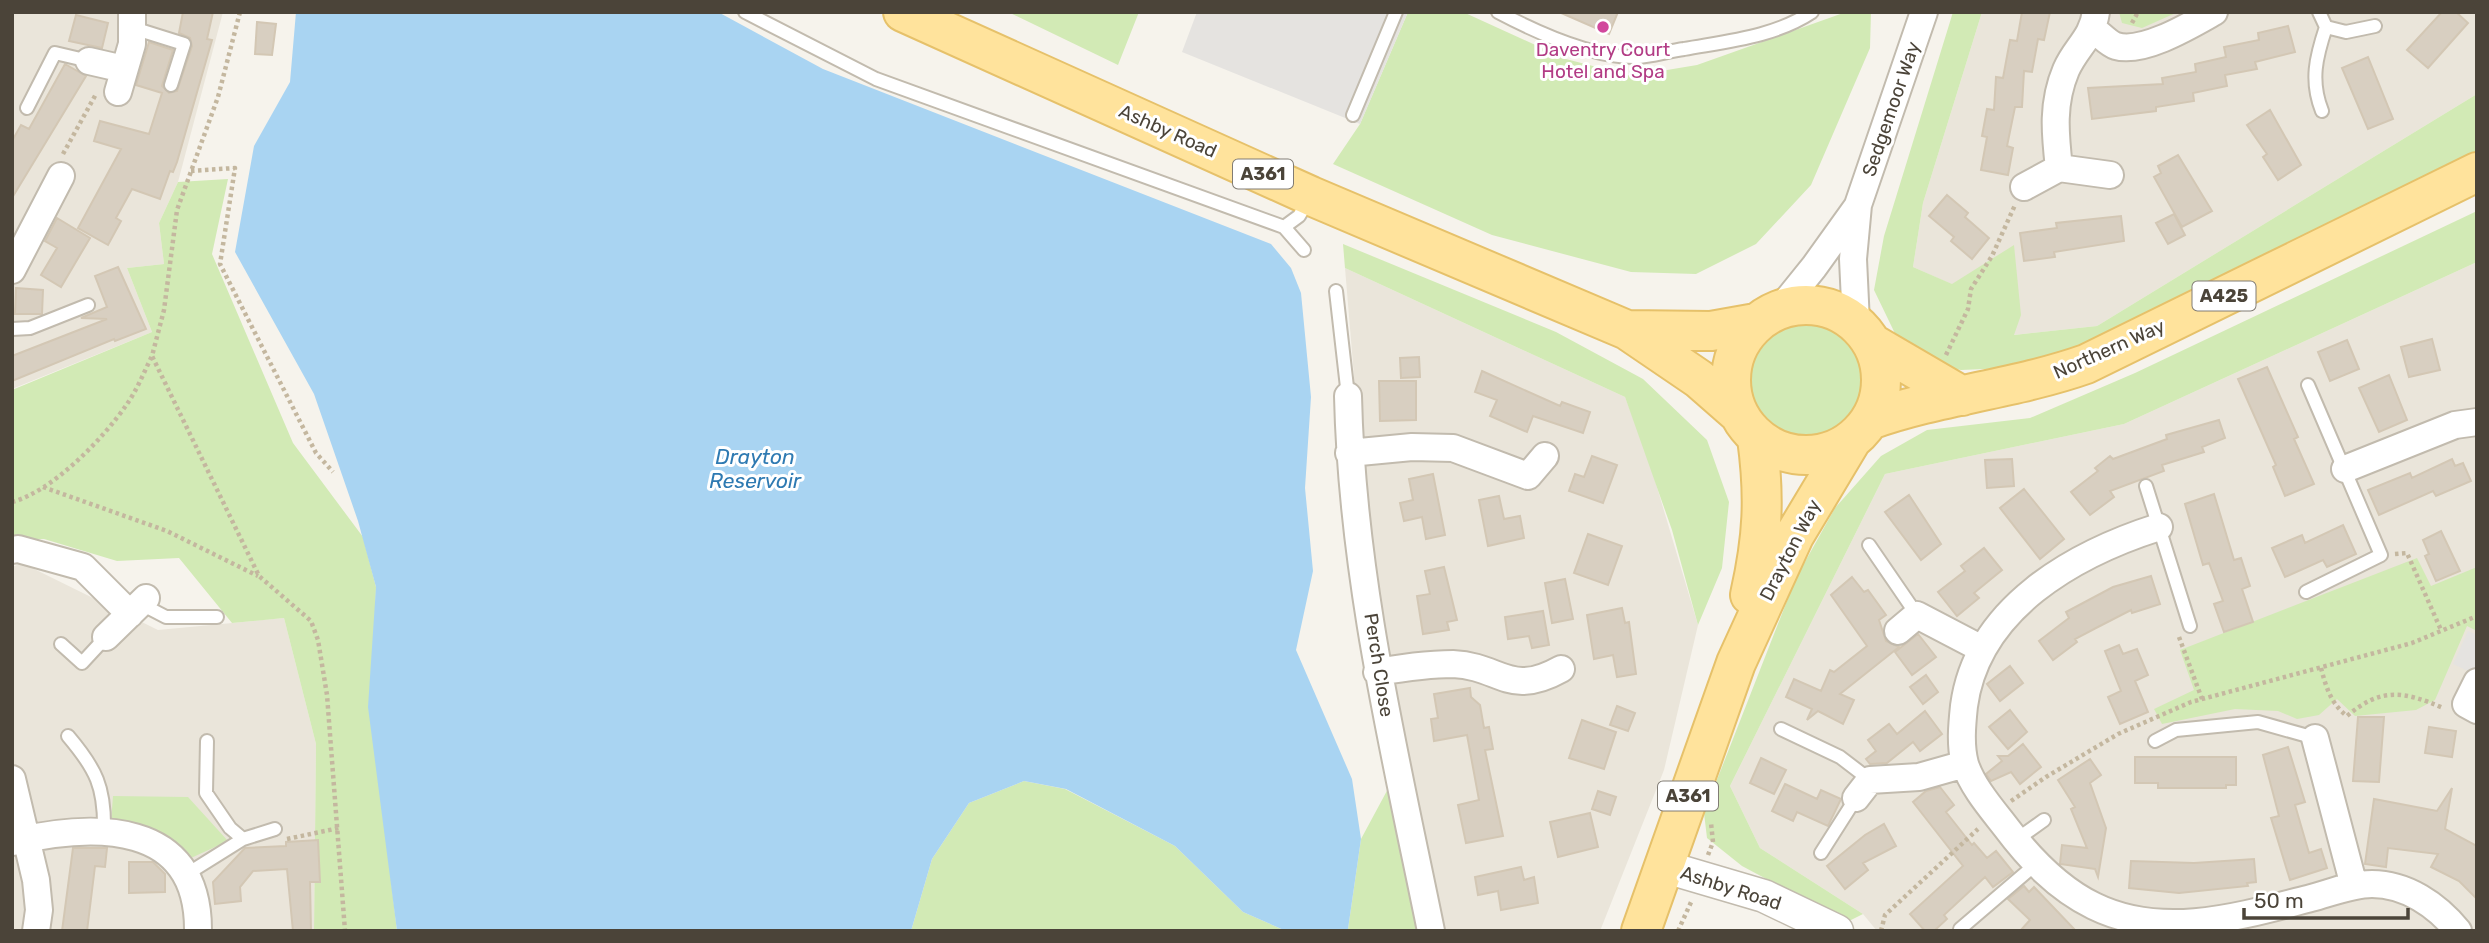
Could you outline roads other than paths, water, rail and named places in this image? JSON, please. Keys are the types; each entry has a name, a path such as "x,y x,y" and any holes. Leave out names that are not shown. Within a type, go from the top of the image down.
{"main road":[{"name":"Ashby Road","path":"903,12 1311,196 1626,330 1699,379 1748,426"},
{"name":"Northern Way","path":"1860,431 1908,407 2051,376 2086,364 2477,172"},
{"name":"A361","path":"1807,304 1833,309 1865,334 1881,369 1880,396 1860,431 1828,452 1804,456 1779,450 1748,426 1731,383 1734,358 1744,336 1768,316 1807,304"},
{"name":"Ashby Road","path":"1626,330 1711,331 1768,316"},
{"path":"1865,334 1910,367 1962,396"},
{"name":"Drayton Way","path":"1736,663 1762,527 1764,503 1748,426"},
{"name":"Drayton Way","path":"1641,931 1736,663 1794,536 1860,431"}],"street":[{"name":"Sedgemoor Way","path":"1865,334 1853,259 1858,205 1924,12"},
{"path":"2059,168 2053,116 2067,69 2095,21 2116,47 2134,46 2171,36 2214,12"},
{"path":"89,61 121,81 133,20"},
{"path":"2024,187 2059,168 2110,175"},
{"path":"15,258 61,176"},
{"name":"Sedgemoor Way","path":"1768,316 1858,205"},
{"name":"Perch Close","path":"1348,396 1349,453 1377,672 1431,931"},
{"path":"2345,468 2455,425 2477,422"},
{"path":"1349,453 1412,447 1453,448 1528,476 1545,456"},
{"path":"2159,527 2096,550 2045,581 2014,608 1982,649 1966,693 1961,729 1965,764 1995,813 2036,864 2066,889 2095,907 2120,915 2175,928 2255,912 2354,886 2373,884 2400,889 2423,899 2448,919 2458,931"},
{"path":"12,550 18,549 83,567 139,605 106,637"},
{"path":"1907,623 1982,649"},
{"path":"1377,672 1455,664 1525,683 1539,681 1561,669"},
{"path":"2315,738 2354,886"},
{"path":"1863,789 1965,764"},
{"path":"12,779 19,841 36,880 36,931"},
{"path":"19,841 104,831 137,835 155,845 187,874 195,889 198,931"},
{"name":"Ashby Road","path":"1662,866 1764,896 1837,931"}],"lane":[{"path":"746,12 789,37 876,79 1284,227 1304,250"},
{"path":"1353,115 1396,12"},
{"path":"1498,12 1527,27 1584,48 1635,57 1760,35 1795,23 1812,12"},
{"path":"2319,12 2326,27 2314,72 2315,94 2322,111"},
{"path":"133,20 184,44 171,85"},
{"path":"2326,27 2346,32 2375,26"},
{"path":"27,108 55,53 89,61"},
{"path":"1284,227 1299,216 1311,196"},
{"path":"1336,291 1348,396"},
{"path":"12,328 30,328 88,306"},
{"path":"2306,592 2381,555 2308,385"},
{"path":"2146,486 2190,625"},
{"path":"1869,545 1907,623"},
{"path":"139,605 166,617 217,617"},
{"path":"61,643 82,663 106,637"},
{"path":"2155,741 2176,730 2258,722 2315,738"},
{"path":"1780,729 1840,757 1863,789 1821,853"},
{"path":"68,736 90,763 100,783 104,831"},
{"path":"207,741 206,793 230,828 243,839"},
{"path":"2016,840 2044,820"},
{"path":"187,874 243,839 275,829"},
{"path":"1960,929 2036,864"}],"water":[{"name":"Drayton Reservoir","path":"296,12 718,12 823,69 1271,244 1291,268 1301,293 1311,397 1305,488 1313,571 1296,650 1352,779 1361,839 1348,929 1286,931 1243,912 1175,846 1066,789 1024,781 969,803 932,859 911,931 397,931 368,707 376,587 358,521 314,394 235,252 254,146 290,82"}],"place":[{"name":"Daventry Court Hotel and Spa","path":"1603,27"}]}
